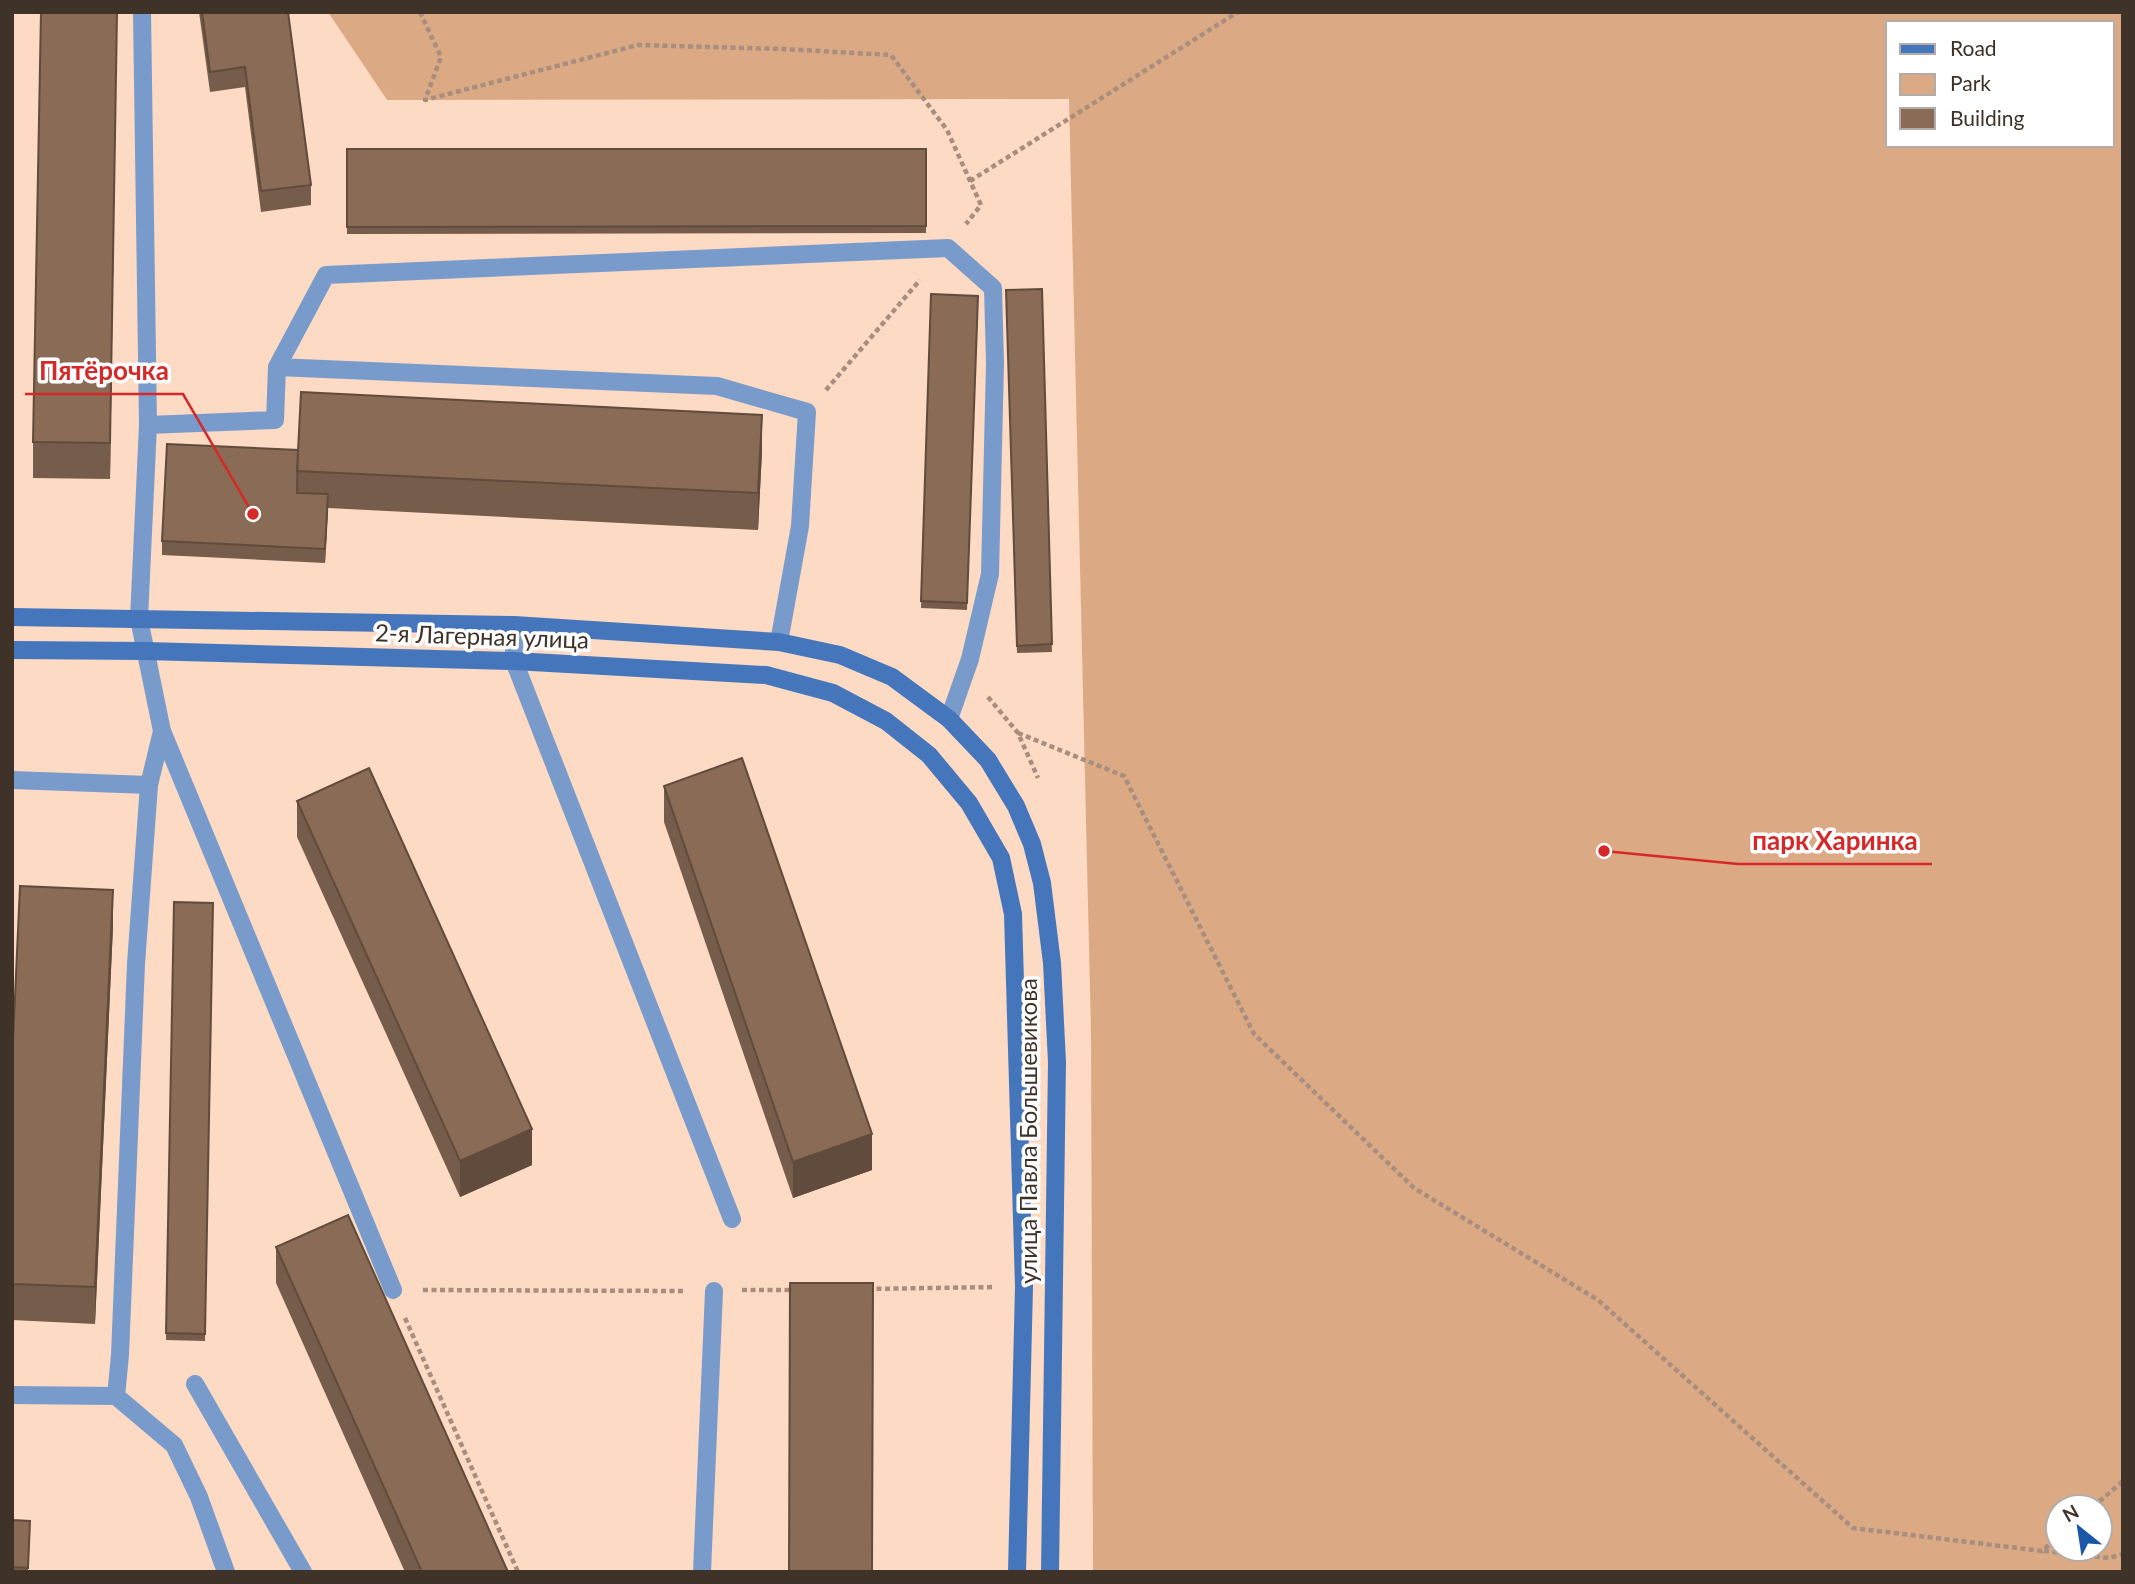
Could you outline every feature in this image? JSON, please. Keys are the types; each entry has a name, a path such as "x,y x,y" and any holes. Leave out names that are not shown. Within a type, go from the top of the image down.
{"main road":[{"name":"2-я Лагерная улица","path":"12,617 514,625 779,642 840,655"},
{"name":"2-я Лагерная улица","path":"12,650 514,661 766,675 833,693 886,721 929,755"},
{"name":"улица Павла Большевикова","path":"840,655 892,677 949,719 988,760 1016,806 1032,844 1042,883 1052,962 1057,1062 1050,1572"},
{"name":"улица Павла Большевикова","path":"929,755 969,803 1001,858 1013,914 1024,1287 1017,1572"}],"lane":[{"path":"142,12 148,425 139,619 145,651 162,731 393,1290"},
{"path":"148,425 275,420 277,367 327,275 948,248 993,289 995,363 989,574 970,659 949,719"},
{"path":"277,367 717,386 807,412 800,526 779,642"},
{"path":"514,625 514,661 732,1219"},
{"path":"116,1396 136,964 149,785 162,731"},
{"path":"12,780 149,785"},
{"path":"702,1572 714,1291"},
{"path":"195,1384 303,1572"},
{"path":"12,1395 116,1396 174,1445 200,1497 226,1572"}],"path":[{"path":"420,12 440,57 425,100 638,46 783,49 891,55 947,130 981,205 948,248 807,412"},
{"path":"970,181 1238,12"},
{"path":"1018,733 1124,776 1254,1034 1415,1188 1598,1300 1853,1528 2109,1558 2123,1554"},
{"path":"862,1289 1024,1287"},
{"path":"519,1572 393,1290 808,1290"},
{"path":"2109,1493 2123,1480"}],"green space":[{"path":"328,12 2123,12 2123,1572 1093,1572 1091,1032 1069,99 387,100"}],"building":[{"path":"41,12 117,12 110,443 33,442"},
{"path":"202,12 288,12 311,185 261,191 245,67 210,72"},
{"path":"347,149 926,149 926,226 347,227"},
{"path":"1042,289 1052,644 1017,646 1006,290"},
{"path":"931,294 978,296 967,603 921,601"},
{"path":"301,392 762,415 758,493 297,471"},
{"path":"167,444 298,450 297,493 328,494 325,549 162,541"},
{"path":"742,758 872,1134 793,1162 664,786"},
{"path":"369,768 532,1129 460,1161 297,801"},
{"path":"20,886 113,890 95,1287 12,1284 12,1064"},
{"path":"174,902 213,903 205,1334 166,1333"},
{"path":"348,1215 508,1572 422,1572 276,1247"},
{"path":"790,1283 873,1283 872,1572 789,1572"},
{"path":"12,1520 30,1521 28,1568 12,1567"}],"place":[{"name":"Пятёрочка","path":"253,514"},
{"name":"парк Харинка","path":"1604,851"}]}
